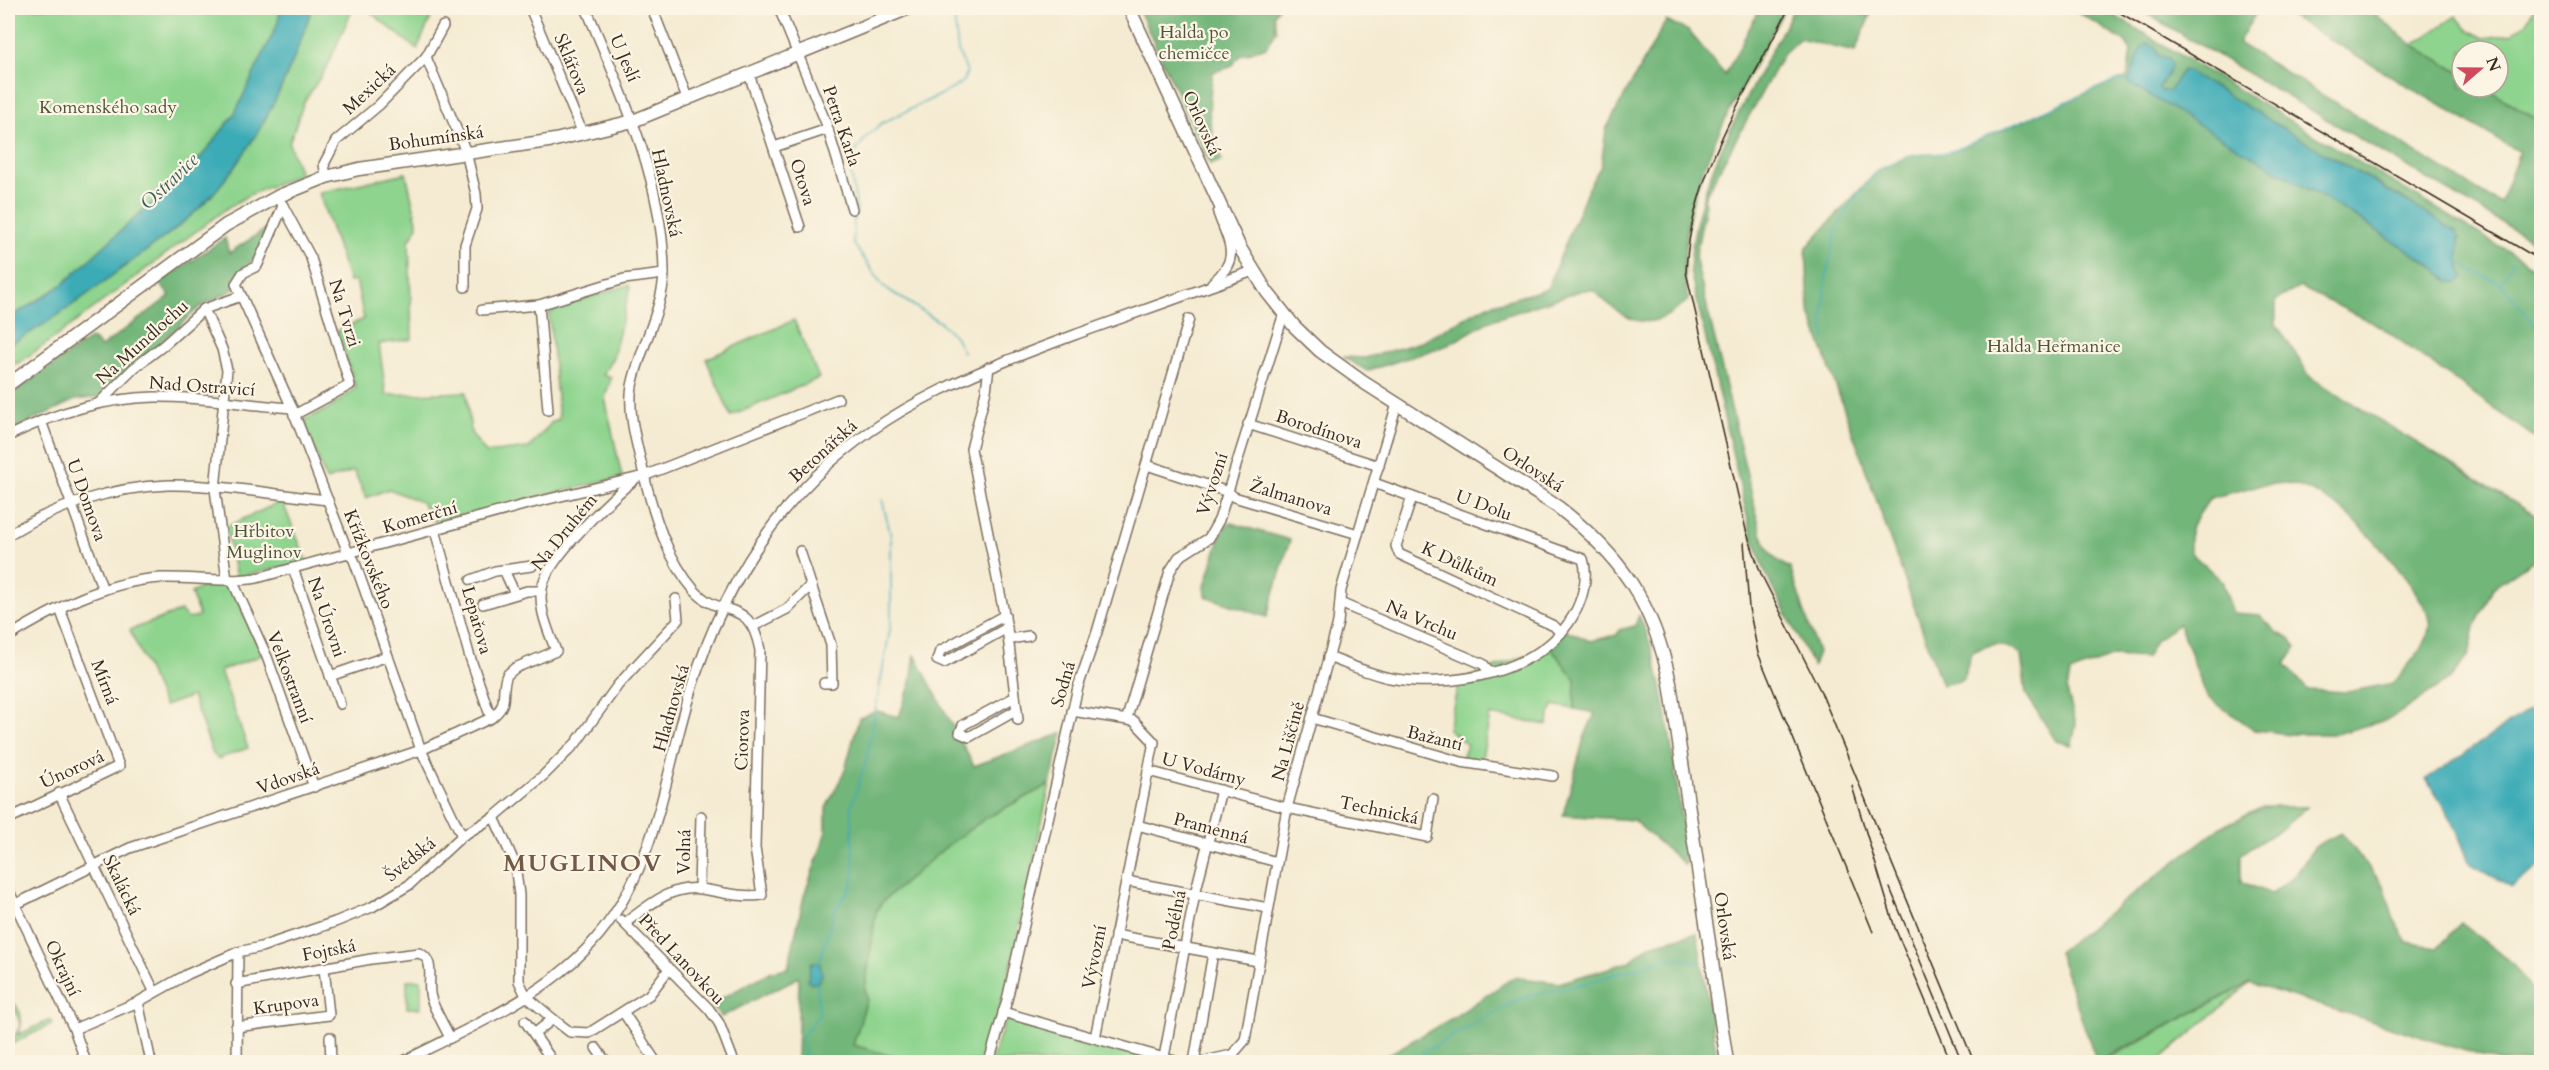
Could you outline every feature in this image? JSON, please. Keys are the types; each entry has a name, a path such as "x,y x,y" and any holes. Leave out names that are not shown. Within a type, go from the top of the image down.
{"main road":[{"name":"Bohumínská","path":"8,385 226,225 281,201 326,177 388,163 583,134 633,121 909,8"},
{"name":"Orlovská","path":"1129,8 1214,193 1253,271 1284,313 1320,351 1397,404 1525,484 1588,530 1613,555 1640,594 1659,638 1670,682 1727,1062"}],"street":[{"name":"Sklářova","path":"530,8 583,134"},
{"name":"U Jeslí","path":"586,8 633,121"},
{"path":"652,8 688,100"},
{"name":"Petra Karla","path":"779,8 828,129 852,209"},
{"name":"Mexická","path":"326,177 324,164 336,141 379,105 426,57 443,26"},
{"path":"426,57 466,153 477,204 465,245 465,287"},
{"name":"Otova","path":"749,74 800,227"},
{"name":"Hladnovská","path":"402,1062 526,996 578,958 614,915 646,856 690,694 721,606 697,593 672,558 640,477 631,397 664,274 655,204 633,121"},
{"name":"Otova","path":"774,147 828,129"},
{"path":"1206,288 1224,272 1232,251 1214,193"},
{"path":"241,296 236,284 238,279 257,266 281,201"},
{"name":"Na Tvrzi","path":"281,201 311,258 350,385 293,412"},
{"name":"Betonářská","path":"721,606 755,550 815,476 846,448 907,406 937,389 989,367 1253,271"},
{"path":"482,310 539,305 624,279 664,274"},
{"name":"Na Mundlochu","path":"99,403 134,368 204,309 241,296"},
{"name":"Křížkovského","path":"241,296 293,412 350,554 422,750 462,836"},
{"path":"539,305 548,410"},
{"name":"Velkostranní","path":"204,309 226,360 215,489 229,580 267,657 314,787"},
{"name":"Vývozní","path":"1095,1038 1154,742 1134,721 1127,718 1170,571 1179,557 1209,538 1219,520 1284,313"},
{"name":"Sodná","path":"989,1062 1003,1012 1072,711 1189,319"},
{"path":"989,367 986,391 971,449 1005,615 1018,715 969,737 961,734 963,725 1015,697"},
{"name":"Nad Ostravicí","path":"8,436 41,422 99,403 154,397 293,412"},
{"name":"Komerční","path":"8,637 60,609 103,590 158,578 229,580 257,578 640,477 838,399"},
{"name":"Na Liščině","path":"1200,1062 1228,1057 1242,1046 1287,808 1338,623 1341,590 1397,404"},
{"name":"U Domova","path":"41,422 103,590"},
{"name":"Borodínova","path":"1248,424 1379,466"},
{"name":"Žalmanova","path":"1147,465 1228,492 1234,497 1358,534"},
{"name":"Na Druhém","path":"491,718 500,711 504,703 507,675 515,668 556,651 543,614 542,591 551,568 603,506 640,477"},
{"name":"U Dolu","path":"1374,483 1583,559 1584,587 1578,607 1561,633"},
{"path":"8,535 30,521 71,504 122,491 167,485 328,500"},
{"name":"K Důlkům","path":"1412,496 1396,546 1399,554 1554,626 1561,633"},
{"name":"Lepařova","path":"435,530 491,718"},
{"path":"800,551 831,645 832,683 824,683"},
{"path":"471,580 504,570 532,566"},
{"name":"Na Úrovni","path":"293,568 340,704"},
{"path":"504,570 515,594"},
{"path":"721,606 736,610 754,626 787,609 810,585"},
{"path":"483,604 515,594 542,591"},
{"name":"Švédská","path":"74,1029 138,1002 238,952 322,927 372,907 419,878 462,836 494,817 544,776 576,744 618,685 678,620 676,599"},
{"name":"Na Vrchu","path":"1340,603 1483,664 1489,672"},
{"name":"Mírná","path":"60,609 119,766"},
{"path":"1005,615 940,651 937,660 944,663 1007,628"},
{"name":"Ciorova","path":"754,626 760,650 755,848 762,895"},
{"path":"1329,657 1388,677 1420,681 1457,679 1489,672 1531,657 1561,633"},
{"path":"1008,639 1029,636"},
{"name":"Na Úrovni","path":"330,676 388,656"},
{"path":"1072,711 1127,718"},
{"name":"Vdovská","path":"11,906 130,848 422,750 491,718"},
{"name":"Bažantí","path":"1312,718 1461,762 1553,776"},
{"name":"Únorová","path":"8,819 119,766"},
{"name":"U Vodárny","path":"1148,771 1287,808"},
{"name":"Podélná","path":"1164,1057 1195,894 1221,790"},
{"name":"Skalácká","path":"59,794 154,992"},
{"name":"Technická","path":"1287,808 1427,837 1433,799"},
{"name":"Volná","path":"699,888 701,816"},
{"path":"494,817 514,861 519,895 517,967 519,981 526,996 570,1032 579,1035 597,1030 649,995 669,969"},
{"name":"Pramenná","path":"1137,825 1277,862"},
{"path":"1126,881 1268,908"},
{"name":"Volná","path":"625,922 661,897 678,890 699,888 743,897 762,895"},
{"name":"Okrajní","path":"8,889 11,906 74,1029 86,1062"},
{"name":"Před Lanovkou","path":"614,915 625,922 719,1023 734,1062"},
{"path":"1115,935 1258,961"},
{"path":"237,1062 238,952"},
{"name":"Fojtská","path":"236,984 371,959 419,953 427,958 431,999 450,1038"},
{"path":"1194,1062 1213,953"},
{"name":"Krupova","path":"236,1027 329,1015 324,968"},
{"path":"138,1002 151,1062"},
{"path":"1003,1012 1178,1062"},
{"path":"624,1013 656,1062"},
{"path":"534,1034 553,1019"},
{"path":"525,1021 553,1062"},
{"path":"330,1037 331,1062"},
{"path":"596,1048 606,1062"}],"green space":[{"name":"Komenského sady","path":"8,8 281,8 277,25 234,115 201,157 62,285 8,319"},
{"path":"312,8 353,8 327,67 304,102 289,143 300,174 249,195 227,208 50,341 20,362 8,366 8,345 36,330 155,245 195,212 218,188 249,147 262,125 285,80"},
{"path":"365,8 435,8 417,49"},
{"name":"Halda po chemičce","path":"1138,8 1278,8 1274,14 1276,31 1266,47 1241,55 1230,67 1213,72 1210,97 1211,127 1222,161 1210,164"},
{"path":"1760,8 1785,8 1729,112 1698,185 1688,223 1684,261 1688,300 1674,312 1650,322 1639,321 1617,310 1593,290 1583,290 1489,321 1448,345 1367,371 1343,357 1365,358 1421,342 1486,306 1547,289 1589,186 1601,166 1606,129 1666,21 1689,31 1725,75"},
{"path":"1794,8 1873,8 1855,52 1799,39 1783,54 1704,198 1706,204 1695,257 1761,533 1772,554 1779,562 1790,568 1818,653 1813,666 1765,572 1750,529 1690,271 1694,236 1702,201 1714,168 1744,103"},
{"name":"Halda Heřmanice","path":"2072,8 2102,8 2541,271 2541,442 2381,327 2300,287 2276,300 2276,324 2311,378 2541,519 2541,555 2493,588 2475,627 2469,655 2451,678 2392,718 2336,734 2291,734 2255,730 2207,697 2179,624 2155,641 2146,658 2113,656 2070,673 2067,691 2076,724 2072,745 2056,741 2026,694 2021,655 2008,647 1991,645 1971,653 1963,680 1942,685 1809,310 1806,248 1878,170 1911,155 1949,153 2107,84 2127,78 2131,51 2125,42","holes":["2141,52 2169,58 2172,64 2159,88 2163,92 2169,91 2174,85 2249,118 2322,153 2426,214 2460,238 2457,258 2459,269 2449,282 2433,266 2354,216 2129,83","2287,483 2319,495 2337,506 2361,526 2404,576 2425,608 2429,620 2427,637 2418,653 2394,683 2347,692 2308,690 2285,664 2296,648 2290,638 2277,633 2260,615 2233,613 2222,581 2190,552 2190,528 2210,498 2261,485"]},
{"path":"2137,8 2259,8 2238,43 2500,204 2519,152 2277,8 2367,8 2413,45 2450,67 2450,99 2503,99 2541,122 2541,231 2539,230 2533,241"},
{"path":"2534,8 2541,8 2541,122 2503,99 2510,99 2510,39 2450,39 2450,67 2413,45 2456,16 2468,30 2484,38 2511,34 2527,23"},
{"path":"406,173 418,226 409,241 412,339 379,344 386,395 466,392 471,433 486,453 529,448 553,421 559,419 549,314 561,306 629,285 613,357 603,375 611,378 605,398 622,477 434,522 421,502 389,489 366,498 354,471 326,480 304,420 330,408 356,388 337,331 364,319 356,280 349,282 319,193"},
{"path":"269,227 257,256 236,276 233,290 201,306 100,397 75,400 8,432 8,397 91,338 101,347 170,296 159,283 225,238 229,253"},
{"path":"794,320 819,378 731,416 706,359"},
{"name":"Hřbitov Muglinov","path":"282,501 307,562 236,577 226,527"},
{"path":"1231,523 1290,540 1267,617 1207,597 1204,589 1223,528"},
{"path":"209,583 233,587 262,655 220,671 248,748 218,759 213,754 192,696 164,706 130,630 181,611 188,619 199,616 191,593"},
{"path":"1639,615 1656,664 1663,699 1678,793 1685,865 1633,820 1563,815 1584,738 1595,713 1574,709 1575,679 1550,647 1566,630 1590,641 1617,635 1619,630 1635,626"},
{"path":"1550,647 1575,679 1574,709 1553,705 1547,725 1490,715 1481,763 1462,759 1467,745 1448,729 1459,681"},
{"path":"915,655 974,766 1063,733 1050,784 986,818 948,845 882,902 876,911 865,989 867,999 853,1045 912,1062 797,1062 799,977 721,1017 711,1004 772,971 788,968 804,896 826,833 826,808 845,770 859,718 877,711 899,717 911,682"},
{"path":"1050,784 1008,979 985,1062 912,1062 853,1045 867,999 865,990 876,911 882,902 948,845 986,818"},
{"path":"2263,807 2307,807 2284,827 2241,854 2241,882 2272,894 2297,873 2315,846 2341,833 2384,886 2394,919 2407,942 2436,948 2461,923 2513,964 2541,1004 2541,1062 2501,1062 2250,983 2097,1062 2058,952 2219,828"},
{"path":"1697,933 1718,1062 1375,1062 1454,1017 1514,977 1559,983 1629,962 1650,945"},
{"path":"407,980 421,980 421,1008 407,1008"},
{"path":"2250,983 2157,1062 2101,1062"},
{"path":"8,999 19,1011 21,1025 18,1035 50,1020 52,1024 8,1046 8,1041 15,1035 20,1024"},
{"path":"1006,1019 1167,1062 991,1062"},
{"path":"1243,1054 1277,1060 1341,1062 1245,1062"}],"water":[{"path":"281,8 312,8 295,56 274,103 249,147 218,188 195,212 155,245 36,330 8,345 8,319 62,285 201,157 234,115 277,25"},
{"path":"2147,43 2155,46 2158,57 2169,58 2172,64 2159,88 2161,91 2169,91 2183,70 2187,71 2457,232 2460,243 2459,264 2464,277 2458,282 2449,282 2433,266 2354,216 2128,83 2141,49"},
{"path":"2541,702 2541,865 2512,887 2470,864 2452,820 2426,779"},
{"path":"811,963 820,963 822,975 817,983 811,983 808,980"}],"waterway":[{"path":"953,8 958,51 967,72 963,81 954,88 882,123 867,136 849,161 857,210 853,243 884,287 941,323 955,336 963,352"},
{"path":"1825,339 1823,319 1826,277 1836,231 1851,203 1878,170 1911,155 1948,153 2107,84 2130,79"},
{"path":"2529,233 2534,226 2542,226"},
{"path":"2457,259 2471,270 2501,284 2542,334"},
{"path":"2501,283 2513,261"},
{"path":"819,963 834,911 851,887 854,875 851,807 866,761 891,624 891,537 882,499"},
{"path":"1422,1053 1516,1001 1536,994 1579,985 1662,960 1681,958 1703,965"},
{"path":"806,1062 802,1037 819,1014 817,983"}],"railway":[{"path":"1789,8 1739,103 1709,168 1690,236 1686,272 1746,530 1761,574 1821,692 1974,1062"},
{"path":"2112,8 2542,261"},
{"path":"2538,239 2542,241"},
{"path":"1744,542 1749,608 1758,653 1873,932"},
{"path":"1852,786 1895,928 1951,1062"},
{"path":"1890,888 1962,1062"}],"district":[{"name":"MUGLINOV","path":"583,863"}],"water label":[{"name":"Ostravice","path":"169,181"}]}
